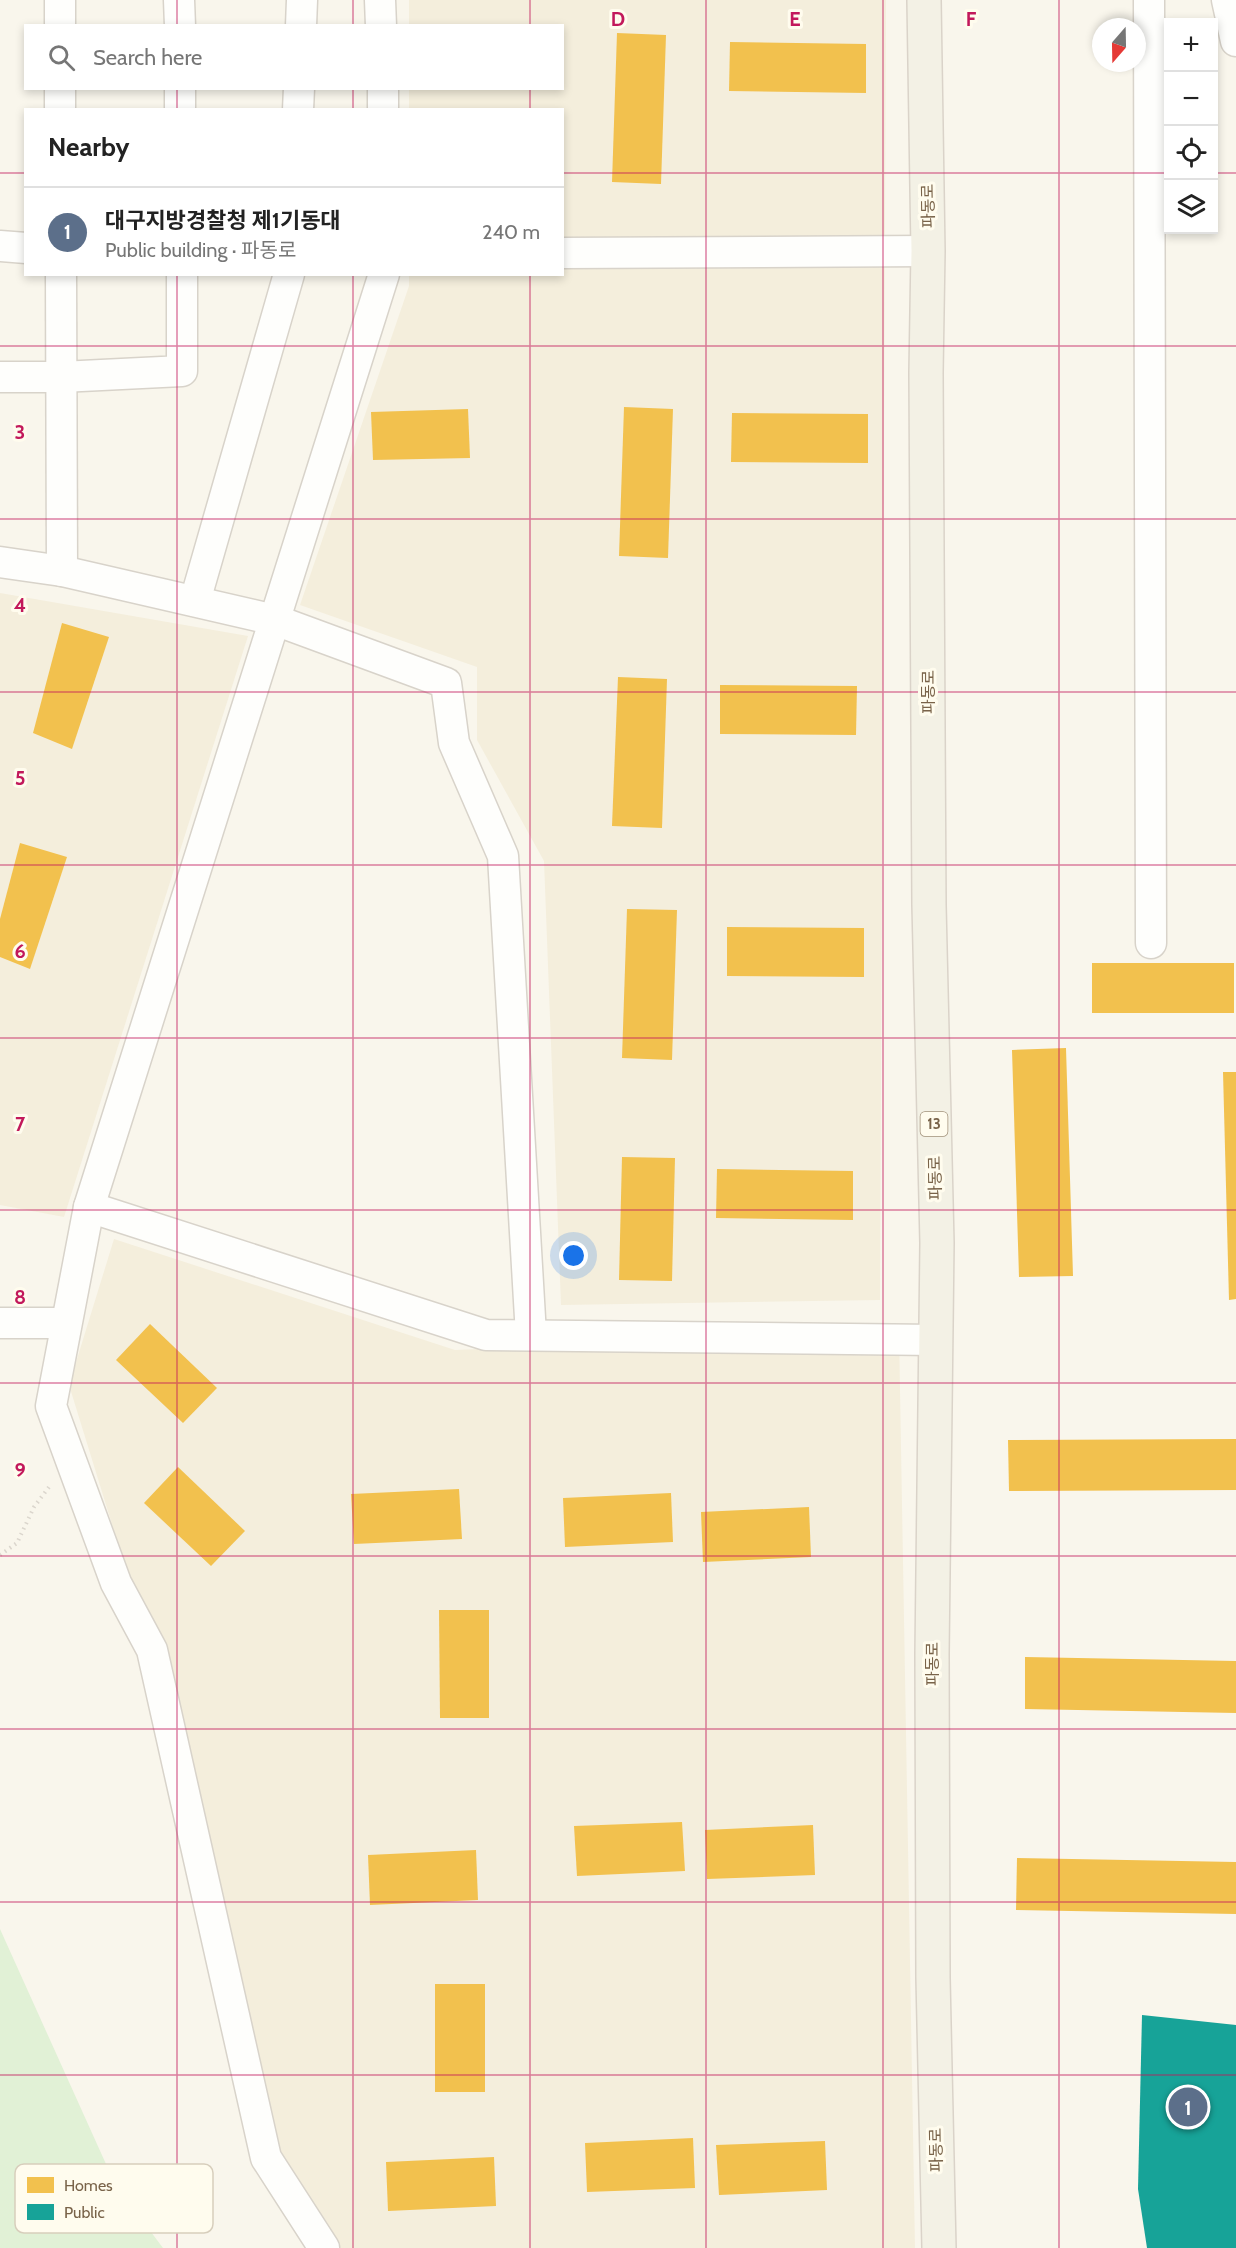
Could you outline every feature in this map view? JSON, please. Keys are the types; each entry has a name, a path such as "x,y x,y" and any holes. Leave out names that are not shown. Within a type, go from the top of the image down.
{"main road":[{"name":"파동로","path":"924,0 928,251 930,917 937,1243 932,1677 933,1978 939,2248"}],"street":[{"path":"60,0 60,24"},
{"path":"179,0 180,24"},
{"path":"301,24 302,0"},
{"path":"380,0 381,24"},
{"path":"1149,0 1151,942"},
{"path":"1227,0 1236,41"},
{"path":"60,90 60,108"},
{"path":"180,90 180,108"},
{"path":"298,108 299,90"},
{"path":"383,90 383,108"},
{"path":"0,246 24,248"},
{"path":"564,253 928,251"},
{"path":"61,276 62,571"},
{"path":"0,377 61,377 182,371 182,276"},
{"path":"195,602 288,276"},
{"path":"324,2248 266,2157 152,1650 116,1583 51,1406 89,1207 383,276"},
{"path":"0,562 62,571 275,620 446,683 454,742 503,856 531,1335"},
{"path":"89,1207 486,1335 936,1340"},
{"path":"0,1323 66,1323"}],"path":[{"path":"0,1555 17,1543 34,1507 70,1460"}],"shaded area":[{"path":"409,0 886,0 880,1300 561,1305 544,861 477,740 477,667 300,605 409,286 409,276 564,276 564,108 409,108 409,90 564,90 564,24 409,24"},
{"path":"0,593 248,636 64,1217 0,1205"},
{"path":"114,1239 455,1350 899,1332 915,2248 337,2248 272,2139 163,1636 136,1602 69,1385"}],"green space":[{"path":"0,1929 106,2164 15,2164 15,2233 152,2233 163,2248 0,2248"}],"building: Homes":[{"path":"617,33 666,35 661,184 612,182"},
{"path":"730,42 866,44 866,93 729,91"},
{"path":"624,407 673,409 668,558 619,556"},
{"path":"468,409 470,458 373,460 371,412"},
{"path":"732,413 868,414 868,463 731,462"},
{"path":"62,623 109,637 72,749 33,733"},
{"path":"618,677 667,679 662,828 612,826"},
{"path":"720,685 857,686 856,735 720,734"},
{"path":"20,843 67,857 30,969 0,957 0,919"},
{"path":"627,909 677,910 672,1060 622,1058"},
{"path":"727,927 864,928 864,977 727,976"},
{"path":"1092,963 1234,963 1234,1013 1092,1013"},
{"path":"1066,1048 1073,1276 1019,1277 1012,1050"},
{"path":"1223,1072 1236,1072 1236,1299 1229,1300"},
{"path":"622,1157 675,1158 672,1281 619,1280"},
{"path":"717,1169 853,1171 853,1220 716,1218"},
{"path":"150,1324 217,1388 183,1423 116,1360"},
{"path":"1236,1439 1236,1490 1009,1491 1008,1440"},
{"path":"178,1467 245,1531 211,1566 144,1503"},
{"path":"459,1489 462,1539 354,1544 351,1494"},
{"path":"671,1493 673,1542 565,1547 563,1498"},
{"path":"809,1507 811,1557 703,1562 701,1512"},
{"path":"439,1610 489,1610 489,1718 440,1718"},
{"path":"1025,1657 1236,1661 1236,1713 1025,1709"},
{"path":"682,1822 685,1871 577,1876 574,1826"},
{"path":"813,1825 815,1875 707,1879 705,1830"},
{"path":"476,1850 478,1900 370,1905 368,1855"},
{"path":"1017,1858 1236,1862 1236,1914 1016,1910"},
{"path":"435,1984 485,1984 485,2092 435,2092"},
{"path":"693,2138 695,2188 587,2192 585,2143"},
{"path":"825,2141 827,2190 719,2195 716,2145"},
{"path":"494,2157 496,2206 388,2211 386,2162"}],"building: Public":[{"path":"1142,2015 1236,2025 1236,2248 1147,2248 1138,2189"}],"place":[{"name":"대구지방경찰청 제1기동대","path":"1188,2107"}]}
